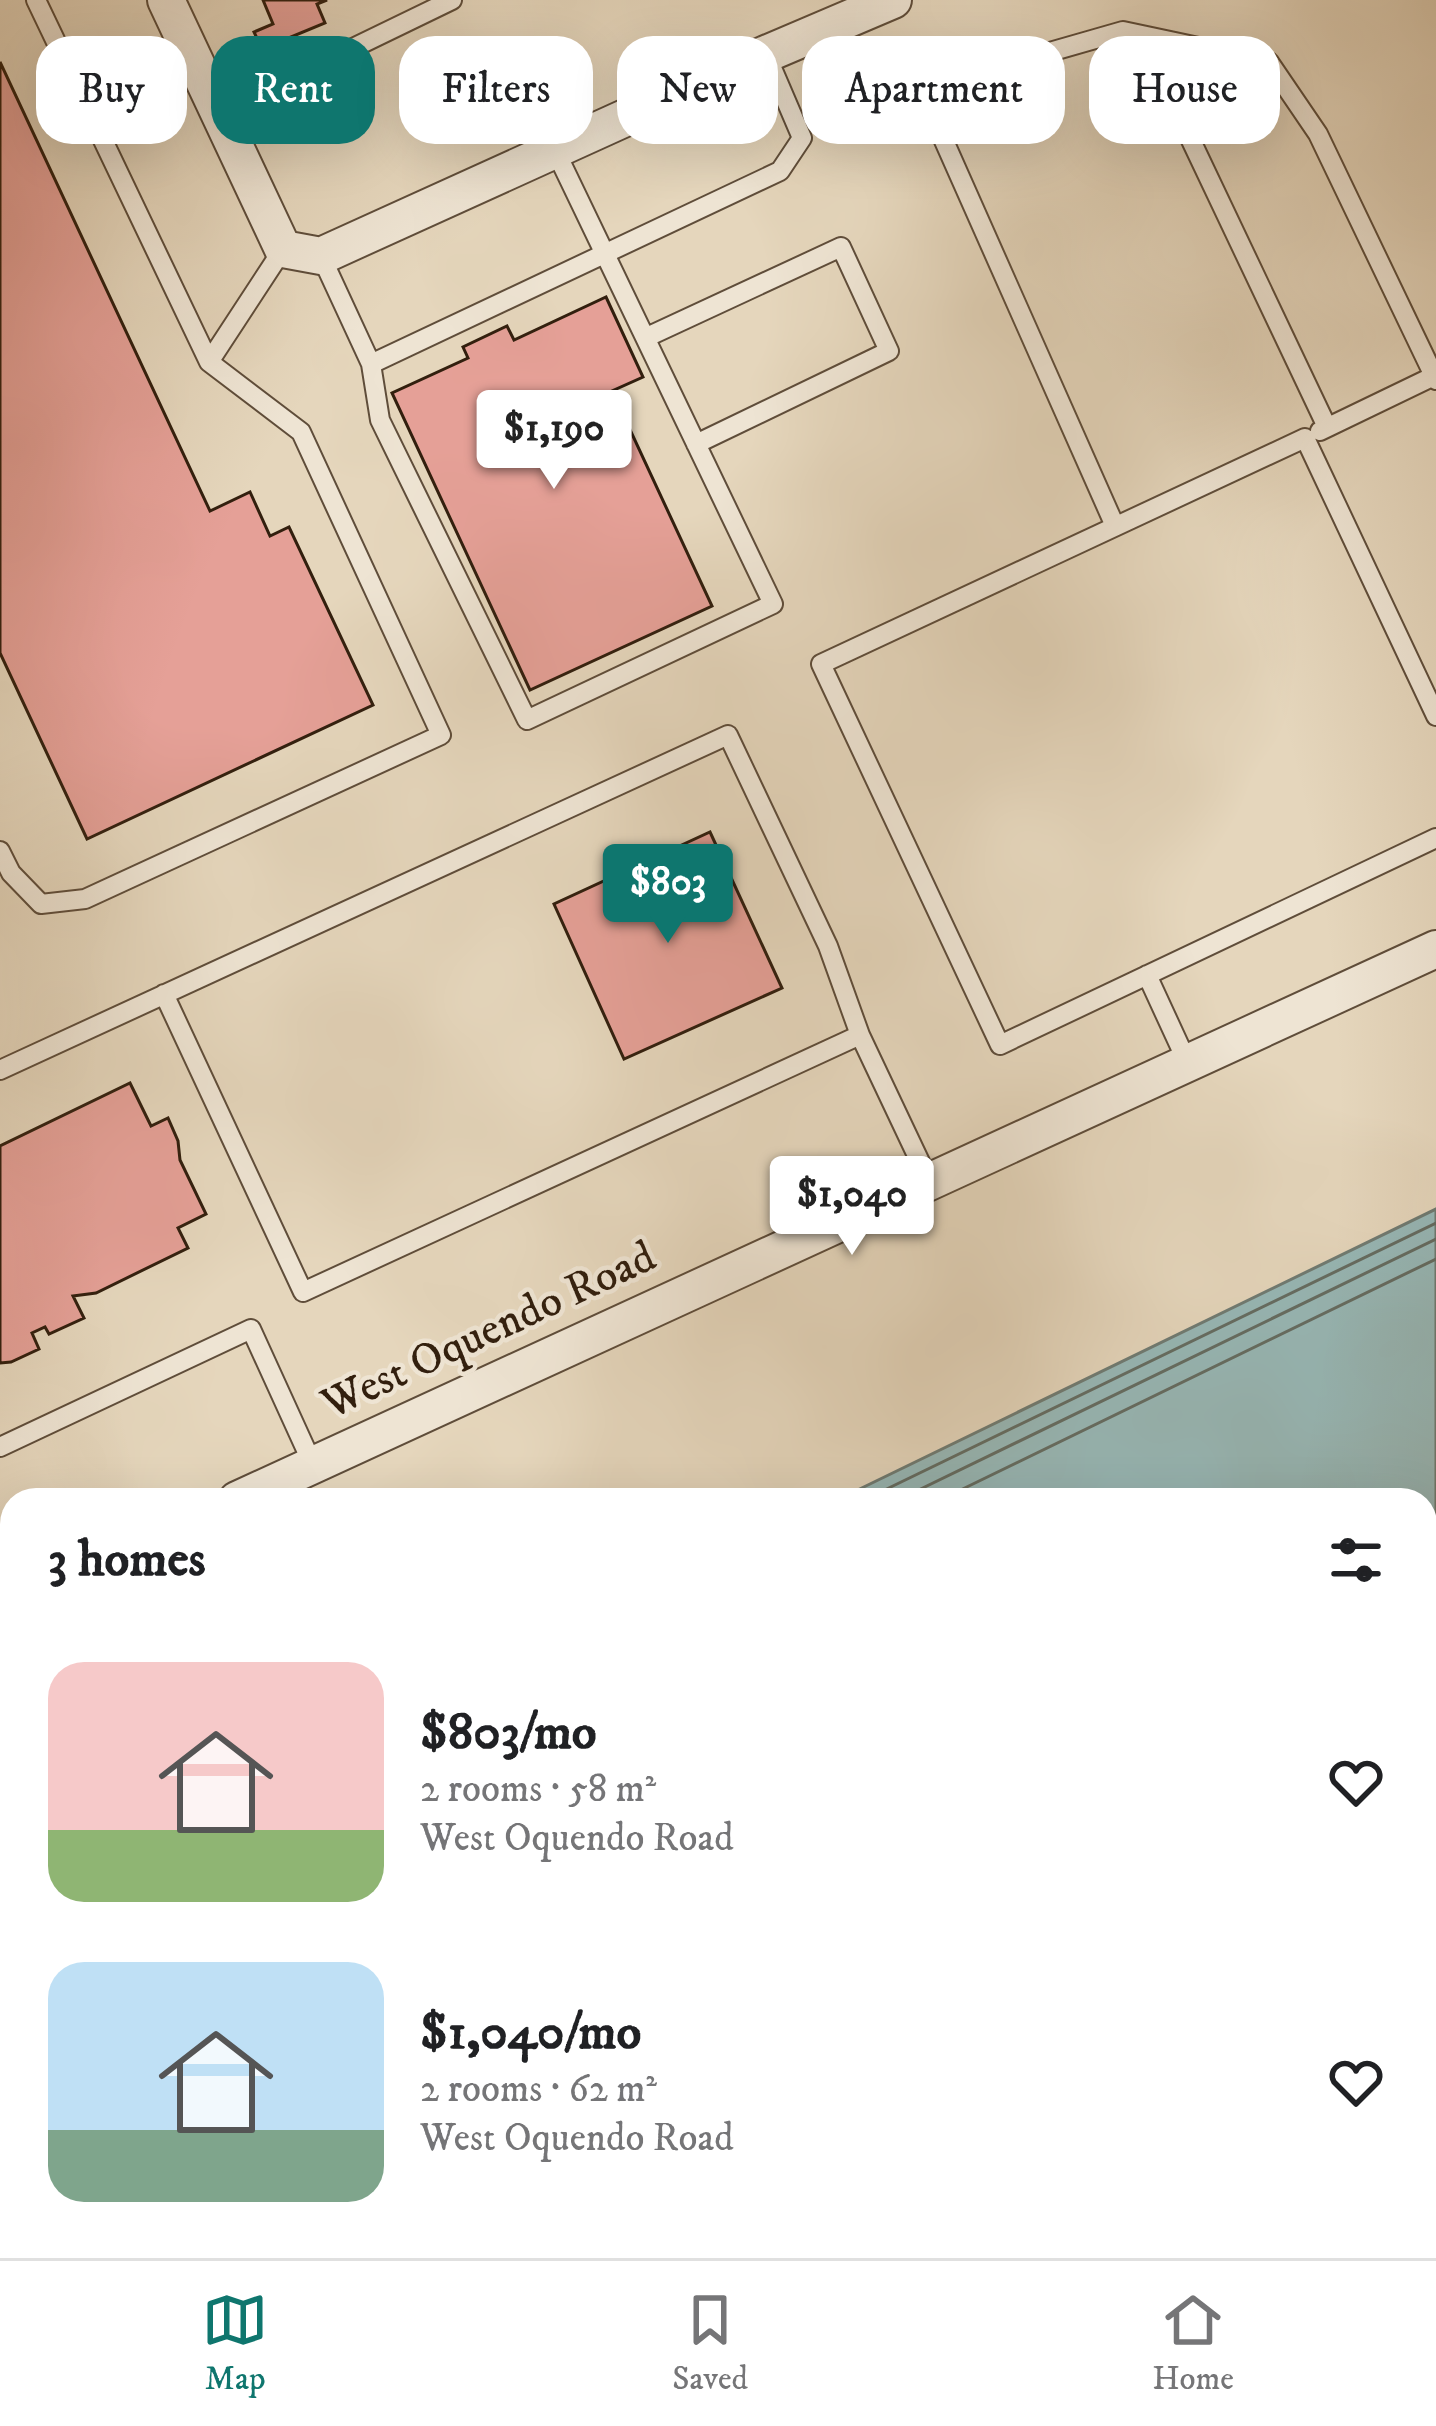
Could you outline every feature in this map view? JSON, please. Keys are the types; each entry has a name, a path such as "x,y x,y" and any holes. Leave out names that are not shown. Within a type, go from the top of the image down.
{"street":[{"path":"166,0 211,96"},
{"path":"778,49 893,0"},
{"path":"234,144 283,249 321,256 617,122"},
{"name":"West Oquendo Road","path":"263,1488 1436,950"}],"lane":[{"path":"0,851 11,873 41,904 85,899 441,735 301,432 209,362 36,0"},
{"path":"375,37 452,0"},
{"path":"1114,526 921,89 1123,31 1270,62 1318,134 1435,378 821,664 1000,1045 1436,838"},
{"path":"1141,35 1327,427"},
{"path":"371,364 780,171 802,138 778,82"},
{"path":"321,256 371,364 380,420 526,720 773,604 555,150"},
{"path":"647,337 841,247 889,351 696,443"},
{"path":"209,362 283,249"},
{"path":"1304,438 1436,716"},
{"path":"0,1070 728,735 828,946 860,1035 930,1183"},
{"path":"1147,975 1188,1064"},
{"path":"164,994 303,1292 860,1035"},
{"path":"0,1447 251,1329 313,1465"}],"water":[{"path":"1436,1209 1436,1488 862,1488"}],"building":[{"path":"263,0 327,0 317,4 325,23 294,36 256,36 254,32 273,24"},
{"path":"0,62 210,511 250,492 270,536 289,527 373,705 87,839 0,653"},
{"path":"606,297 643,377 612,391 712,606 530,690 392,393 468,358 463,347 507,326 514,340"},
{"path":"710,832 782,988 624,1059 554,904"},
{"path":"130,1083 151,1126 168,1118 180,1160 206,1214 178,1228 188,1248 96,1293 73,1296 84,1318 49,1334 45,1327 32,1333 39,1349 0,1363 0,1146"}]}
